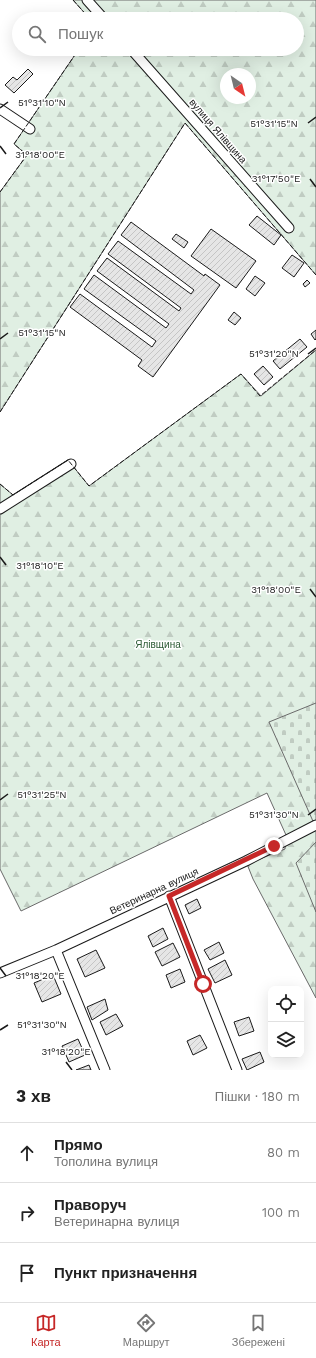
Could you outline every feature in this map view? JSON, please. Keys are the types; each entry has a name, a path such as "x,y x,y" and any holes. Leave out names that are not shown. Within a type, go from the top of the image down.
{"street":[{"path":"87,0 98,12"},
{"name":"вулиця Ялівщина","path":"137,56 289,228"},
{"path":"0,109 30,129"},
{"path":"0,510 71,464"},
{"name":"Ветеринарна вулиця","path":"0,973 56,950 316,825"},
{"path":"169,896 237,1070"},
{"path":"56,950 105,1070"}],"green space":[{"path":"73,0 316,0 316,275 185,123 0,412 0,192 27,155 14,144 74,56 304,56 304,12 84,12"},
{"name":"Ялівщина","path":"316,350 316,998 253,879 247,864 285,849 286,835 267,793 21,911 0,869 0,484 13,495 68,460 89,486 241,374 261,396"},
{"path":"316,703 316,828 269,722"},
{"path":"316,842 316,912 296,863"}],"building":[{"path":"28,69 33,74 14,93 5,85 13,77 17,80"},
{"path":"257,216 281,235 274,245 249,225"},
{"path":"131,222 204,276 205,274 220,285 153,377 138,366 142,360 70,307 80,294 152,347 156,341 84,289 94,275 166,328 169,324 97,271 107,258 179,311 181,308 108,254 118,241 191,294 194,290 121,235"},
{"path":"211,229 256,261 236,288 191,256"},
{"path":"176,234 188,242 184,248 172,239"},
{"path":"292,255 304,263 294,277 282,268"},
{"path":"255,276 265,283 255,296 246,289"},
{"path":"307,280 310,283 305,287 303,284"},
{"path":"234,312 241,318 235,325 228,320"},
{"path":"316,330 316,339 315,340 311,334"},
{"path":"300,339 307,347 280,369 273,361"},
{"path":"263,366 273,377 264,385 254,374"},
{"path":"197,899 201,908 189,914 185,905"},
{"path":"163,928 168,939 153,947 148,936"},
{"path":"219,942 224,953 210,960 204,950"},
{"path":"173,943 180,957 162,966 155,952"},
{"path":"96,950 105,968 85,977 77,959"},
{"path":"225,960 232,975 215,983 208,969"},
{"path":"180,969 185,982 171,988 166,975"},
{"path":"53,975 61,994 42,1002 34,983"},
{"path":"105,999 108,1010 92,1020 87,1007"},
{"path":"116,1014 123,1026 106,1035 100,1022"},
{"path":"249,1017 254,1031 239,1036 234,1022"},
{"path":"200,1035 207,1048 193,1055 187,1041"},
{"path":"78,1039 85,1055 69,1062 62,1046"},
{"path":"260,1052 264,1062 247,1070 242,1059"},
{"path":"89,1065 91,1070 76,1070"}],"fence":[{"path":"73,0 84,12"},
{"path":"0,192 27,155 14,144 74,56"},
{"path":"0,412 185,123 316,275"},
{"path":"0,484 13,495 68,460 89,486 241,374 260,396 316,350"}],"route":[{"path":"203,984 169,896 246,861 274,846"}]}
